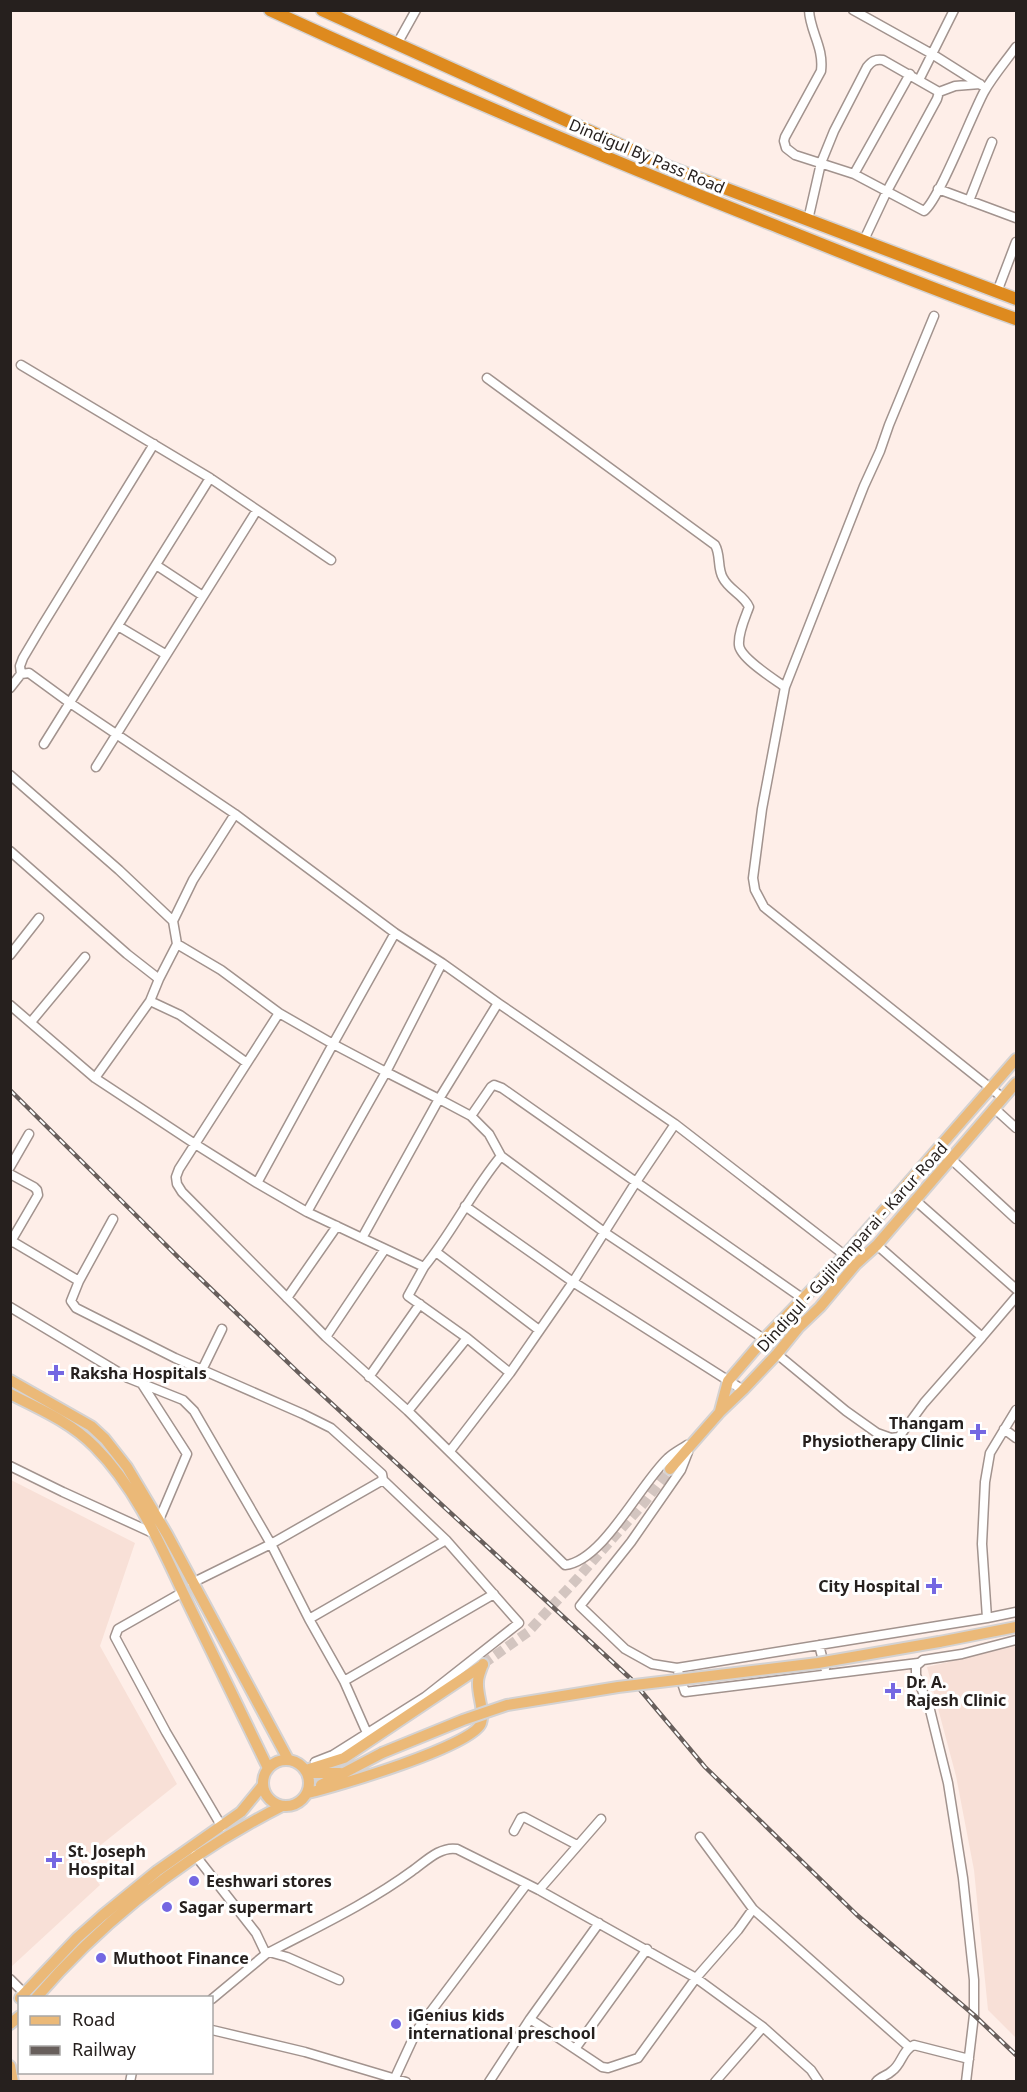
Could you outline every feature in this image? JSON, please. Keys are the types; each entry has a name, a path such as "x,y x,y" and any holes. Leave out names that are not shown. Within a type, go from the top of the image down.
{"highway":[{"name":"Dindigul By Pass Road","path":"270,10 369,56 661,180 948,295 1017,320"},
{"name":"Dindigul By Pass Road","path":"322,10 669,167 1017,299"}],"main road":[{"name":"Dindigul - Gujiliamparai - Karur Road","path":"720,1412 728,1382 764,1339 846,1254 1017,1059"},
{"name":"Dindigul - Gujiliamparai - Karur Road","path":"670,1469 691,1443 820,1307 856,1264 877,1245 1017,1083"},
{"path":"10,1380 91,1426 105,1439 127,1467 159,1520 288,1759 306,1770 334,1774 345,1772"},
{"path":"10,1394 64,1422 96,1447 116,1473 156,1534 268,1768"},
{"path":"38,1996 84,1945 163,1878 195,1855 282,1806 301,1801 308,1791 382,1753 507,1705 618,1687 818,1663 1017,1627"},
{"path":"306,1770 344,1758 483,1664 478,1680 482,1722 471,1734 450,1746 351,1782 308,1791"},
{"path":"282,1806 273,1802 266,1795 263,1779 268,1768 277,1761 288,1759"},
{"path":"306,1770 308,1791"},
{"path":"21,1996 103,1915 157,1871 222,1827 248,1805 263,1785"},
{"path":"10,2066 13,2082"}],"street":[{"path":"397,44 416,10"},
{"path":"809,10 809,18 820,49 821,70 784,141 786,148 795,155 854,174 924,211 939,189 983,86 1017,47"},
{"path":"853,10 933,54 983,86"},
{"path":"919,80 954,10"},
{"path":"808,220 821,163 834,131 871,62 883,60 939,92"},
{"path":"854,174 910,74"},
{"path":"939,92 955,86 983,86"},
{"path":"863,242 887,191 938,99 939,92"},
{"path":"969,201 992,142"},
{"path":"939,189 1017,218"},
{"path":"998,292 1017,242"},
{"path":"934,316 785,687 762,809 753,878 754,890 764,907 1003,1098"},
{"path":"21,365 210,478 331,560"},
{"path":"487,378 715,545 718,550 720,572 724,580 745,599 749,607 739,643 740,650 756,666 785,687"},
{"path":"21,674 20,666 23,658 154,444"},
{"path":"44,744 210,478"},
{"path":"96,766 257,510"},
{"path":"156,565 203,596"},
{"path":"118,626 165,654"},
{"path":"10,688 21,674 29,673 235,814 395,933 675,1124 856,1264"},
{"path":"10,775 119,870 173,921 177,944 150,1001 95,1078"},
{"path":"173,921 194,880 235,814"},
{"path":"10,851 127,954 159,979"},
{"path":"10,955 39,918"},
{"path":"257,1183 395,933"},
{"path":"177,944 221,970 279,1012 333,1044 471,1116 489,1134 501,1156 604,1232 764,1339"},
{"path":"31,1022 85,957"},
{"path":"307,1212 386,1072 442,963"},
{"path":"150,1001 180,1016 247,1063"},
{"path":"362,1239 439,1099 498,1003"},
{"path":"10,1005 95,1078 195,1144 307,1212 424,1267"},
{"path":"279,1012 176,1177 182,1192 326,1337 450,1451 565,1565 576,1563 602,1541 668,1458 691,1443"},
{"path":"471,1116 491,1087 498,1086 802,1298"},
{"path":"994,1108 1017,1128"},
{"path":"450,1451 510,1373 573,1282 675,1124"},
{"path":"10,1167 30,1134"},
{"path":"939,1148 1017,1219"},
{"path":"501,1156 484,1176 424,1267 408,1296 510,1373"},
{"path":"10,1174 34,1187 38,1195 11,1241 80,1281"},
{"path":"915,1200 1017,1289"},
{"path":"465,1206 573,1282 743,1390"},
{"path":"113,1219 71,1301 76,1308 202,1370 331,1428 382,1474 383,1480 446,1540 519,1623 424,1697 306,1770"},
{"path":"287,1298 337,1226"},
{"path":"877,1245 982,1337"},
{"path":"326,1337 385,1249"},
{"path":"436,1252 539,1330"},
{"path":"777,1354 846,1412 877,1433 891,1438 899,1437 924,1403 1017,1297"},
{"path":"369,1377 420,1304"},
{"path":"10,1307 128,1378 183,1400 194,1411 271,1544 344,1681 368,1733"},
{"path":"202,1370 222,1329"},
{"path":"408,1411 466,1338"},
{"path":"141,1383 187,1454 159,1520"},
{"path":"987,1618 982,1544 985,1482 990,1453 1017,1410"},
{"path":"1004,1429 1017,1438"},
{"path":"691,1443 681,1470 631,1542 580,1606 625,1649 652,1664 677,1668 1017,1612"},
{"path":"10,1466 156,1534"},
{"path":"192,1583 271,1544 383,1480"},
{"path":"309,1619 446,1540"},
{"path":"183,1592 118,1629 115,1637 166,1732 222,1827"},
{"path":"344,1681 494,1594"},
{"path":"677,1668 685,1692 918,1663 1017,1640"},
{"path":"819,1645 826,1674"},
{"path":"918,1663 916,1675 930,1710 948,1783 963,1878 974,1980 974,2015 966,2082"},
{"path":"514,1831 521,1818 524,1817 577,1845"},
{"path":"539,1890 601,1819"},
{"path":"700,1837 753,1909 909,2048"},
{"path":"213,1998 267,1953 355,1907 394,1884 444,1849 457,1849 539,1890 696,1978 762,2027 811,2070 819,2082"},
{"path":"195,1855 256,1933 267,1953 287,1957 339,1980"},
{"path":"394,2079 417,2030 526,1885"},
{"path":"530,2019 602,2067 608,2068 638,2058 696,1978 738,1930 753,1909"},
{"path":"489,2082 530,2019 599,1923"},
{"path":"574,2049 647,1949"},
{"path":"11,1980 21,1996"},
{"path":"715,2082 762,2027"},
{"path":"213,2030 306,2052 406,2082"},
{"path":"876,2082 896,2068 909,2048 920,2046 969,2059"}],"shaded area":[{"path":"11,1480 135,1543 100,1646 177,1784 82,1860 100,1885 11,1967"},
{"path":"1016,1646 1016,2038 988,2010 974,1870 956,1776 927,1667"}],"tunnel":[{"path":"483,1664 528,1632 644,1503 670,1469"}],"railway":[{"path":"10,1090 303,1377 631,1679 705,1767 857,1915 974,2015 1016,2055"}],"place":[{"name":"Raksha Hospitals","path":"56,1373"},
{"name":"Thangam Physiotherapy Clinic","path":"978,1432"},
{"name":"City Hospital","path":"934,1586"},
{"name":"Dr. A. Rajesh Clinic","path":"893,1691"},
{"name":"St. Joseph Hospital","path":"54,1860"},
{"name":"Eeshwari stores","path":"194,1881"},
{"name":"Sagar supermart","path":"167,1907"},
{"name":"Muthoot Finance","path":"101,1958"},
{"name":"iGenius kids international preschool","path":"396,2024"}]}
